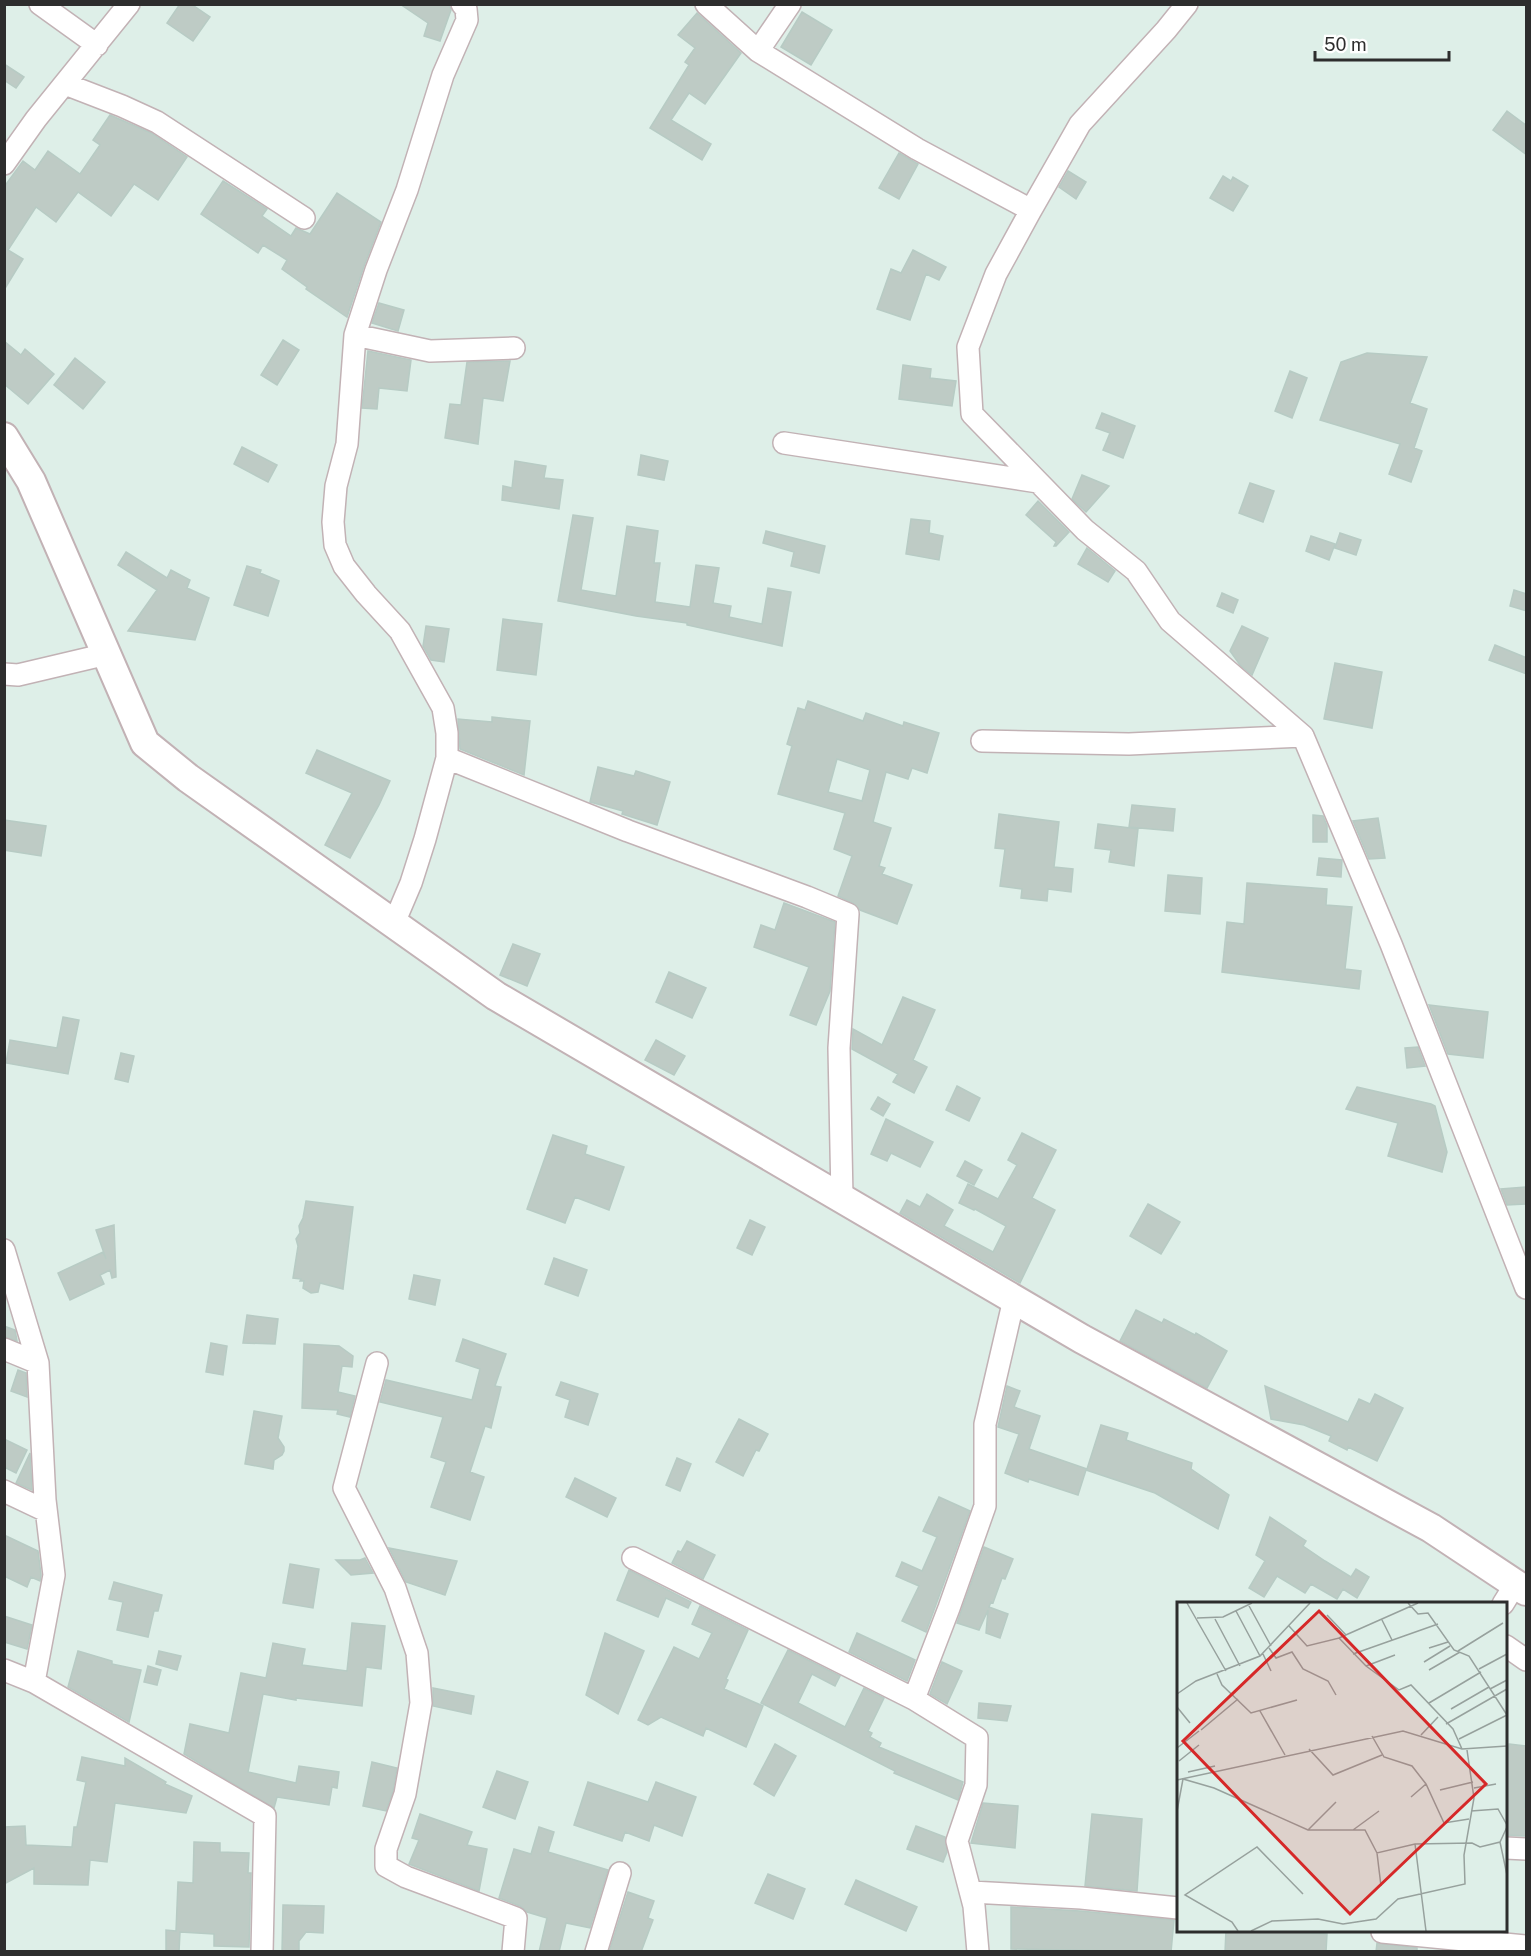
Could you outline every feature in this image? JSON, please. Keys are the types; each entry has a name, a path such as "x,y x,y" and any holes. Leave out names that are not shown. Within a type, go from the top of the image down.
{"street":[{"path":"40,4 97,45"},
{"path":"4,164 36,119 129,4"},
{"path":"393,923 414,872 447,758 447,733 443,708 400,632 344,566 335,545 333,522 336,486 347,444 355,335 376,270 407,190 443,75 467,20 466,9 462,4"},
{"path":"706,4 758,51 917,149 1031,210"},
{"path":"758,51 790,4"},
{"path":"1187,4 1080,124 996,274 968,347 972,414 1085,531 1136,571 1170,621 1303,736 1391,944 1527,1288"},
{"path":"65,84 157,122 304,219"},
{"path":"355,335 430,351 514,348"},
{"path":"4,437 31,481 145,742 188,778 496,996 1082,1339 1431,1528 1515,1593"},
{"path":"784,443 1038,482"},
{"path":"4,674 18,675 106,654"},
{"path":"982,741 1129,744 1303,736"},
{"path":"447,758 628,831 848,914 839,1048 842,1198"},
{"path":"4,1250 38,1363 46,1511 54,1575 34,1682"},
{"path":"914,1699 985,1506 985,1424 1014,1299"},
{"path":"4,1349 38,1363"},
{"path":"377,1363 344,1488 395,1588 417,1653 421,1703 405,1794 386,1849 386,1866 406,1877 516,1918 513,1952"},
{"path":"4,1491 46,1511"},
{"path":"633,1558 914,1699 977,1738 976,1785 957,1841 974,1905 978,1952"},
{"path":"1507,1647 1527,1660"},
{"path":"4,1670 34,1682 266,1816 262,1952"},
{"path":"1507,1848 1527,1849"},
{"path":"596,1952 620,1873"},
{"path":"971,1892 1081,1898 1177,1908"},
{"path":"1382,1932 1527,1946"}],"building":[{"path":"180,4 191,4 210,17 193,41 167,23"},
{"path":"400,4 449,4 451,10 440,41 424,36 428,23"},
{"path":"802,12 832,30 811,65 781,47"},
{"path":"697,13 741,53 705,104 689,93 671,120 711,144 702,160 650,128 689,65 685,62 695,48 678,35"},
{"path":"4,64 24,77 16,88 4,80"},
{"path":"1507,111 1527,126 1527,155 1493,130"},
{"path":"110,115 151,133 187,157 158,200 134,184 111,216 78,192 56,222 36,207 8,250 23,259 4,290 4,187 23,161 35,170 48,151 80,174 100,145 93,140"},
{"path":"899,153 918,164 899,199 879,188"},
{"path":"1068,171 1086,182 1076,199 1059,187"},
{"path":"1223,176 1231,181 1233,177 1248,186 1233,211 1210,198"},
{"path":"223,181 267,209 262,216 291,236 296,228 310,234 337,193 381,222 347,317 306,289 307,287 282,269 287,260 263,245 258,253 201,214"},
{"path":"913,250 946,267 939,280 926,274 910,320 877,309 891,269 901,273"},
{"path":"379,303 404,310 398,331 372,323"},
{"path":"283,340 299,350 277,385 261,375"},
{"path":"4,341 21,355 25,349 54,374 28,404 4,384"},
{"path":"368,351 411,360 407,391 379,388 377,409 362,408"},
{"path":"1367,353 1427,357 1410,403 1427,409 1414,448 1422,451 1411,482 1389,474 1400,444 1320,420 1341,362"},
{"path":"75,358 105,382 83,409 54,385"},
{"path":"510,361 503,401 483,398 478,444 445,438 450,404 461,405 467,362"},
{"path":"903,365 931,369 930,378 956,381 952,406 899,399"},
{"path":"1290,371 1307,378 1292,418 1275,411"},
{"path":"1102,413 1135,426 1123,458 1103,450 1110,433 1096,428"},
{"path":"242,447 277,465 268,482 234,464"},
{"path":"641,455 668,461 664,480 638,475"},
{"path":"515,461 546,466 544,478 563,480 559,509 502,500 503,486 512,488"},
{"path":"1082,475 1109,486 1086,512 1072,499"},
{"path":"1250,483 1274,491 1263,522 1239,513"},
{"path":"1038,501 1069,532 1056,546 1054,546 1056,542 1026,515"},
{"path":"573,515 593,518 581,590 616,596 627,526 658,531 654,563 660,563 655,602 690,607 696,565 719,568 713,603 731,606 729,617 762,624 768,588 791,592 782,646 687,625 687,623 558,601"},
{"path":"911,519 930,521 929,533 943,536 939,560 906,554"},
{"path":"766,531 825,546 819,573 791,566 794,552 763,543"},
{"path":"1340,533 1361,540 1356,555 1335,548"},
{"path":"1311,536 1335,544 1329,560 1306,551"},
{"path":"1087,548 1115,571 1108,582 1078,564"},
{"path":"126,552 167,578 171,570 190,580 187,588 209,598 195,640 128,631 157,590 118,565"},
{"path":"247,566 261,570 260,573 279,581 268,616 234,605"},
{"path":"1514,590 1527,594 1527,611 1510,606"},
{"path":"1222,593 1238,600 1233,613 1217,606"},
{"path":"503,619 542,624 536,675 497,670"},
{"path":"426,626 449,629 444,662 431,660 423,646"},
{"path":"1242,626 1268,638 1252,675 1240,665 1230,651"},
{"path":"1495,645 1527,658 1527,674 1489,660"},
{"path":"1335,663 1382,672 1372,728 1324,719"},
{"path":"808,701 863,721 866,713 903,726 904,722 939,733 927,773 912,768 908,779 886,772 873,822 891,828 879,866 885,868 882,874 912,885 897,924 860,910 853,903 838,896 852,856 834,849 845,813 778,794 792,746 787,744 798,708 805,710","holes":["837,759 870,770 862,801 828,792"]},
{"path":"492,717 530,721 524,775 460,749 458,719 492,722"},
{"path":"317,750 390,781 350,858 325,845 352,793 306,773"},
{"path":"598,767 634,776 636,771 670,782 657,825 622,814 623,811 590,802"},
{"path":"1132,805 1175,809 1173,831 1129,827"},
{"path":"999,814 1059,822 1054,867 1073,869 1071,892 1048,889 1047,901 1021,898 1022,889 1000,886 1005,849 995,848"},
{"path":"1313,815 1323,816 1327,826 1327,842 1313,842"},
{"path":"1378,818 1385,858 1369,859 1353,821"},
{"path":"4,820 46,826 41,856 4,850"},
{"path":"1098,824 1138,829 1134,866 1109,862 1111,850 1095,848"},
{"path":"1319,858 1342,860 1341,877 1317,875"},
{"path":"1168,875 1202,878 1200,914 1165,911"},
{"path":"1247,883 1327,889 1326,905 1352,907 1345,969 1361,971 1359,989 1222,972 1227,922 1244,924"},
{"path":"784,903 835,922 830,991 816,1025 790,1015 809,967 754,947 761,925 775,930"},
{"path":"513,944 540,954 527,986 500,975"},
{"path":"669,972 706,988 692,1018 656,1002"},
{"path":"903,997 935,1010 913,1060 927,1067 914,1093 893,1082 898,1074 852,1049 853,1029 882,1045"},
{"path":"1429,1005 1488,1012 1483,1058 1448,1054"},
{"path":"63,1017 79,1020 68,1074 6,1063 10,1040 57,1048"},
{"path":"656,1040 685,1056 674,1075 645,1060"},
{"path":"1418,1047 1425,1066 1407,1068 1405,1048"},
{"path":"121,1053 134,1056 128,1082 115,1079"},
{"path":"957,1086 980,1098 969,1121 946,1110"},
{"path":"1357,1087 1435,1106 1447,1152 1442,1172 1388,1156 1398,1123 1346,1109"},
{"path":"878,1097 890,1104 883,1116 871,1109"},
{"path":"886,1119 933,1142 920,1167 891,1153 887,1161 871,1154"},
{"path":"1022,1133 1056,1150 1032,1198 1055,1210 1020,1283 900,1213 907,1200 920,1207 927,1194 953,1210 944,1226 993,1252 1006,1226 959,1203 968,1184 998,1199 1017,1165 1008,1160"},
{"path":"553,1135 587,1146 585,1154 624,1167 609,1210 575,1197 565,1223 527,1209"},
{"path":"965,1161 982,1170 974,1185 957,1176"},
{"path":"1527,1187 1527,1204 1507,1205 1501,1189"},
{"path":"306,1201 353,1207 343,1289 320,1283 318,1292 311,1293 303,1288 304,1281 293,1278 298,1246 296,1239 300,1233 299,1226"},
{"path":"1148,1204 1180,1222 1161,1254 1130,1236"},
{"path":"750,1220 765,1227 752,1255 737,1248"},
{"path":"114,1225 116,1277 112,1278 110,1270 100,1275 104,1284 70,1300 58,1273 103,1252 106,1259 96,1230"},
{"path":"554,1258 587,1270 578,1296 545,1284"},
{"path":"414,1275 440,1280 435,1305 409,1299"},
{"path":"1136,1310 1162,1323 1164,1319 1195,1335 1196,1333 1227,1351 1207,1388 1120,1341"},
{"path":"247,1315 278,1319 275,1344 243,1343"},
{"path":"4,1326 15,1330 17,1341 4,1337"},
{"path":"463,1339 506,1354 495,1386 501,1387 491,1428 485,1426 470,1472 484,1477 470,1520 431,1507 446,1462 431,1457 443,1417 380,1402 386,1380 472,1400 480,1369 456,1361"},
{"path":"211,1343 227,1346 223,1375 206,1372"},
{"path":"304,1344 339,1346 353,1356 352,1367 342,1366 338,1392 355,1396 350,1417 337,1414 338,1410 302,1408"},
{"path":"18,1370 26,1373 27,1397 11,1391"},
{"path":"561,1382 598,1394 588,1425 565,1417 570,1400 556,1395"},
{"path":"1007,1386 1020,1391 1014,1407 1040,1416 1029,1449 1087,1469 1101,1425 1128,1433 1126,1440 1192,1463 1191,1469 1229,1495 1218,1529 1155,1493 1086,1470 1078,1495 1029,1479 1028,1482 1005,1473 1019,1434 998,1427"},
{"path":"1265,1386 1348,1422 1359,1399 1370,1404 1375,1394 1403,1408 1377,1461 1348,1447 1347,1450 1329,1441 1331,1436 1304,1425 1271,1419"},
{"path":"254,1411 282,1416 278,1438 284,1451 274,1460 273,1469 245,1464"},
{"path":"739,1419 768,1434 759,1451 756,1450 743,1476 716,1462"},
{"path":"4,1439 27,1450 16,1473 4,1467"},
{"path":"30,1453 32,1490 16,1483"},
{"path":"677,1458 691,1464 680,1491 666,1485"},
{"path":"575,1478 616,1498 607,1517 566,1497"},
{"path":"939,1497 970,1511 926,1632 902,1621 919,1586 896,1576 902,1562 922,1571 937,1537 923,1531"},
{"path":"1270,1517 1306,1541 1303,1546 1351,1577 1356,1569 1369,1577 1357,1598 1343,1589 1337,1599 1311,1584 1305,1593 1277,1576 1264,1597 1249,1588 1265,1561 1256,1555"},
{"path":"4,1535 38,1551 40,1581 31,1577 27,1587 4,1576"},
{"path":"687,1541 715,1555 703,1579 672,1563 678,1551 681,1552"},
{"path":"984,1547 1013,1559 989,1607 1008,1614 1000,1638 986,1633 988,1610 979,1630 957,1623"},
{"path":"389,1548 457,1561 445,1595 406,1582"},
{"path":"365,1558 373,1573 351,1575 336,1560 360,1560"},
{"path":"290,1564 319,1569 313,1608 283,1603"},
{"path":"629,1570 691,1602 688,1608 666,1598 658,1617 617,1600"},
{"path":"114,1582 162,1595 158,1611 154,1611 148,1637 117,1630 123,1602 109,1599"},
{"path":"700,1606 748,1630 726,1679 728,1680 724,1689 763,1706 746,1747 706,1728 703,1736 661,1717 648,1725 638,1720 674,1647 699,1659 712,1633 692,1624"},
{"path":"4,1616 32,1625 27,1649 4,1642"},
{"path":"352,1623 385,1626 381,1669 366,1667 362,1706 296,1698 296,1700 263,1694 248,1772 296,1783 299,1766 339,1772 337,1788 332,1787 329,1805 277,1797 274,1808 184,1754 190,1724 229,1733 241,1673 266,1678 273,1643 305,1649 302,1665 347,1671"},
{"path":"605,1633 644,1651 618,1714 586,1695"},
{"path":"857,1633 915,1660 907,1681 849,1652"},
{"path":"788,1650 840,1676 835,1686 812,1674 798,1703 845,1727 864,1688 884,1698 868,1731 872,1733 870,1737 881,1743 879,1747 963,1782 958,1800 894,1773 895,1771 761,1703"},
{"path":"78,1651 112,1661 112,1664 141,1670 129,1722 68,1687"},
{"path":"159,1651 181,1656 177,1670 156,1664"},
{"path":"942,1662 962,1671 947,1704 930,1694"},
{"path":"148,1666 161,1670 157,1685 144,1682"},
{"path":"433,1688 474,1696 471,1714 433,1706"},
{"path":"979,1703 1011,1706 1007,1721 978,1718"},
{"path":"775,1744 796,1756 774,1796 754,1784"},
{"path":"1509,1744 1527,1746 1525,1807 1527,1807 1527,1836 1507,1835"},
{"path":"82,1757 125,1766 125,1758 166,1782 165,1784 192,1796 186,1813 115,1803 107,1862 90,1860 88,1885 34,1884 34,1868 4,1884 4,1827 25,1826 26,1845 72,1847 74,1827 77,1827 86,1782 77,1780"},
{"path":"372,1762 397,1768 393,1791 386,1811 363,1806"},
{"path":"497,1771 528,1782 515,1819 483,1807"},
{"path":"588,1782 648,1802 656,1782 696,1797 682,1836 654,1825 649,1841 625,1832 622,1841 574,1825"},
{"path":"983,1803 1018,1806 1015,1848 971,1843"},
{"path":"420,1814 472,1832 467,1845 487,1849 479,1891 409,1864 419,1840 412,1838"},
{"path":"1092,1814 1142,1819 1137,1891 1085,1886"},
{"path":"916,1826 945,1837 947,1852 943,1862 907,1849"},
{"path":"539,1827 554,1832 548,1852 608,1870 590,1928 566,1923 559,1952 539,1952 547,1918 527,1912 520,1906 499,1898 514,1849 531,1854"},
{"path":"194,1842 220,1843 220,1852 249,1853 248,1873 251,1873 249,1947 214,1946 214,1934 180,1932 179,1952 166,1952 166,1930 176,1931 178,1882 193,1883"},
{"path":"768,1874 805,1889 793,1919 755,1903"},
{"path":"856,1880 917,1907 906,1931 845,1904"},
{"path":"628,1892 654,1901 648,1918 653,1920 641,1952 609,1952"},
{"path":"283,1905 324,1906 323,1933 306,1932 299,1941 299,1952 282,1952"},
{"path":"1011,1907 1174,1920 1171,1952 1011,1949"},
{"path":"1226,1932 1327,1934 1326,1952 1225,1952"},
{"path":"1377,1943 1417,1948 1417,1952 1376,1952"}]}
